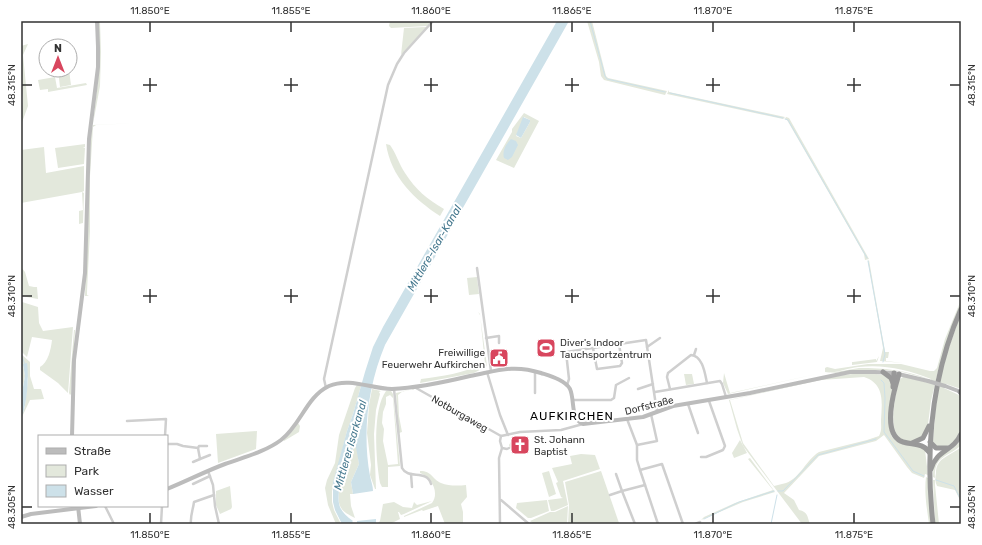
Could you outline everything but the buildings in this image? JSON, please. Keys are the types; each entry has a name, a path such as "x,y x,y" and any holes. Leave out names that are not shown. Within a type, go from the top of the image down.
{"highway":[{"path":"933,524 929,473 931,422 943,360 961,309"},
{"path":"883,372 891,378 894,392"},
{"path":"893,384 897,373"},
{"path":"897,373 891,419 892,430 898,440 909,444 924,446 929,452"},
{"path":"909,444 923,438 931,422"},
{"path":"929,473 932,463 936,457 958,441 961,434"},
{"path":"930,442 936,448 950,448"}],"street":[{"path":"72,435 74,351 85,272 89,139 97,75 97,21"},
{"path":"326,388 324,379 388,85 397,64 404,53 433,21"},
{"path":"477,268 489,371 500,415 508,435"},
{"path":"486,338 499,336 500,343"},
{"path":"647,348 660,338"},
{"path":"567,385 569,379 566,352 646,340 657,412"},
{"path":"592,348 597,369 620,366 622,363 619,344"},
{"path":"694,355 696,349"},
{"path":"694,355 702,364 707,383"},
{"path":"670,389 667,377 668,373 688,356 694,355"},
{"path":"168,489 278,442 292,429 314,397 326,388 341,383 394,389 472,376 508,368 535,371 556,378 567,385 570,389 575,417 581,423 575,427 561,430 520,432 501,436 500,524"},
{"path":"535,371 535,393"},
{"name":"Dorfstraße","path":"581,423 627,419 651,414 673,406 726,398 841,374 862,372 897,373 928,380 961,392"},
{"path":"572,400 611,400 614,398 616,384 629,378"},
{"path":"655,392 721,382 726,398"},
{"path":"638,389 653,384"},
{"name":"Notburgaweg","path":"414,386 501,436"},
{"path":"394,389 401,464 403,471 425,476 429,479 431,484"},
{"path":"701,457 706,457 723,450 725,446 709,401"},
{"path":"688,404 698,434"},
{"path":"637,445 657,441 651,414"},
{"path":"127,421 166,419 165,435"},
{"path":"627,419 637,445 637,460 644,485 658,524"},
{"path":"168,444 198,448 207,446"},
{"path":"198,448 200,458"},
{"path":"502,448 509,448"},
{"path":"194,462 200,458 210,455"},
{"path":"640,470 662,464 683,524"},
{"path":"196,476 207,470 215,468"},
{"path":"208,471 213,485 214,506 219,524"},
{"path":"411,474 412,487"},
{"path":"616,474 635,524"},
{"path":"193,484 210,476"},
{"path":"610,495 644,485"},
{"path":"191,524 191,512 194,502 214,495"},
{"path":"501,500 529,524"},
{"path":"21,517 31,514 78,507 80,524"},
{"path":"106,507 114,524"},
{"path":"161,524 162,507"},
{"path":"696,524 700,522"}],"green space":[{"path":"390,21 433,21 427,26 391,28 389,26"},
{"path":"587,21 592,21 606,76 608,78 667,91 665,95 604,80 601,76 599,62"},
{"path":"99,22 101,52 100,86 93,124 98,80"},
{"path":"427,27 401,55 404,28"},
{"path":"28,44 23,55 28,106 21,125 23,99 21,46"},
{"path":"55,78 57,88 86,83 87,85 48,92 48,89 40,90 38,80"},
{"path":"59,78 70,78 71,85 60,87"},
{"path":"669,90 669,92 785,117 783,119 667,94"},
{"path":"524,113 539,121 514,168 496,160 512,132 512,129","holes":["524,117 530,120 521,138 516,136"]},
{"path":"786,117 789,118 869,259 865,260 864,254 787,120 785,119"},
{"path":"137,123 96,125 93,127 90,176 90,231 87,292 87,295 89,296 85,296 91,132 93,125"},
{"path":"85,144 85,147 83,148 85,148 84,164 58,168 55,148"},
{"path":"386,144 390,145 403,170 413,184 427,198 444,209 440,216 421,202 398,177 389,156"},
{"path":"44,147 46,173 84,166 84,191 21,203 21,150"},
{"path":"82,192 84,193 83,223 79,224 79,211 83,210"},
{"path":"869,260 885,352 889,352 886,361 903,363 880,361 883,348"},
{"path":"21,267 25,272 29,286 37,287 38,299 21,296"},
{"path":"477,277 479,294 469,295 467,278"},
{"path":"961,300 961,305 940,363 931,401 928,424 924,434 917,440 906,442 896,435 893,415 899,380 906,377 929,383 931,379 913,372 877,366 825,372 825,368 827,367 835,369 868,364 901,364 934,371 937,368 945,339"},
{"path":"22,302 38,307 39,323 43,331 73,327 68,393 58,383 40,370 40,367 49,355 52,340 32,337 27,357 21,351"},
{"path":"961,313 961,389 946,384 944,388 961,396 961,431 957,438 947,446 940,448 933,443 937,392 947,353"},
{"path":"480,318 487,366 474,373 420,383 421,379 453,374 468,370 482,363 485,364"},
{"path":"75,330 71,394 70,395 69,393"},
{"path":"21,354 30,362 30,376 34,389 41,389 44,399 30,400 21,419 25,406 28,379 23,364 25,376 21,398"},
{"path":"879,356 877,362 852,365 852,362 876,359 876,361"},
{"path":"859,368 894,370 911,373 929,379 904,372 887,370 830,373"},
{"path":"724,373 730,393 821,373 728,394 723,383"},
{"path":"866,373 885,375 892,381 890,431 892,437 902,444 920,447 925,450 928,475 925,474 924,478 912,473 884,435 876,441 819,456 784,493 794,500 799,510 807,515 810,524 802,524 743,446 729,400 840,375","holes":["864,377 871,380 879,389 882,400 881,432 879,436 819,452 814,455 791,481 774,486 743,443 730,400 821,380"]},
{"path":"684,374 692,374 694,384 686,385"},
{"path":"357,385 361,386 347,431 332,491 334,510 341,524 336,524 328,505 325,488 335,463 339,435"},
{"path":"372,389 381,391 379,392 380,394 376,410 374,434 376,489 370,475 371,465 367,433"},
{"path":"386,391 391,391 393,394 400,466 388,467 388,487 382,487 380,483 376,449 377,422 382,399","holes":["390,395 393,398 398,464 388,465 383,441 384,429 382,423 386,397"]},
{"path":"402,392 398,395 399,416 402,432 399,433 396,393"},
{"path":"298,423 300,426 299,432 284,441 283,440"},
{"path":"257,431 256,449 218,463 216,434"},
{"path":"519,437 525,438 528,441 514,443 513,447 515,447 515,449 529,446 529,451 514,451 510,448 509,445 512,440"},
{"path":"961,439 961,444 959,447 938,462 935,471 935,478 933,477 934,468 939,457 957,445"},
{"path":"740,440 747,453 734,458 732,453"},
{"path":"356,441 359,464 351,482 353,494 350,494 351,506 355,518 343,511 339,505 339,491"},
{"path":"961,447 961,502 955,490 937,486 935,478 938,463"},
{"path":"581,454 595,455 600,469 563,481 568,505 551,511 548,500 563,498 561,497 556,483 558,482 552,468 572,464 570,456"},
{"path":"750,458 775,492 743,502 701,520 704,517 735,503 773,490 748,459"},
{"path":"420,471 427,472 444,484 453,486 466,485 467,497 461,504 463,524 445,524 438,506 404,517 432,503 434,499 435,490 431,481 420,473"},
{"path":"549,471 556,494 549,497 542,473"},
{"path":"601,471 619,523 568,524 569,505 565,482"},
{"path":"926,477 928,478 931,524 929,524 926,501"},
{"path":"933,480 935,480 939,524 935,524"},
{"path":"230,486 232,507 231,509 220,514 216,505 216,491"},
{"path":"547,500 549,511 531,518 528,518 516,508 517,503"},
{"path":"432,501 401,515 398,512 400,519 392,523 377,524 380,521 383,504 394,502 403,507 412,508 414,502 417,505"},
{"path":"568,506 567,524 534,524 530,521 550,512 555,512"}],"water":[{"path":"557,21 569,21 385,345 374,377 368,409 367,443 373,491 353,494 351,482 359,464 355,442 339,491 339,505 345,515 353,521 352,522 354,524 342,524 333,502 333,482 373,347"},
{"path":"523,117 530,120 530,122 521,138 516,135"},
{"path":"511,139 516,141 518,145 512,157 508,160 504,158 504,150"},
{"path":"27,363 27,391 25,406 21,418 21,398 25,376 23,364"},
{"path":"376,519 376,524 357,524 357,521"}],"waterway":[{"path":"590,21 607,79 665,92"},
{"path":"670,93 783,118"},
{"path":"785,119 788,120 867,258"},
{"path":"868,261 885,354 883,362"},
{"path":"21,355 25,364"},
{"path":"881,380 884,383 885,398 884,432 913,471 924,476"},
{"path":"778,491 783,491 818,455 876,439"},
{"path":"936,480 954,486 961,500"},
{"path":"704,519 739,502 774,491"},
{"path":"771,524 777,495"}],"place":[{"name":"Diver's Indoor Tauchsportzentrum","path":"546,348"},
{"name":"Freiwillige Feuerwehr Aufkirchen","path":"499,358"},
{"name":"St. Johann Baptist","path":"520,445"}],"district":[{"name":"AUFKIRCHEN","path":"572,416"}],"water label":[{"name":"Mittlere-Isar-Kanal","path":"434,248"},
{"name":"Mittlerer Isarkanal","path":"350,445"}]}
